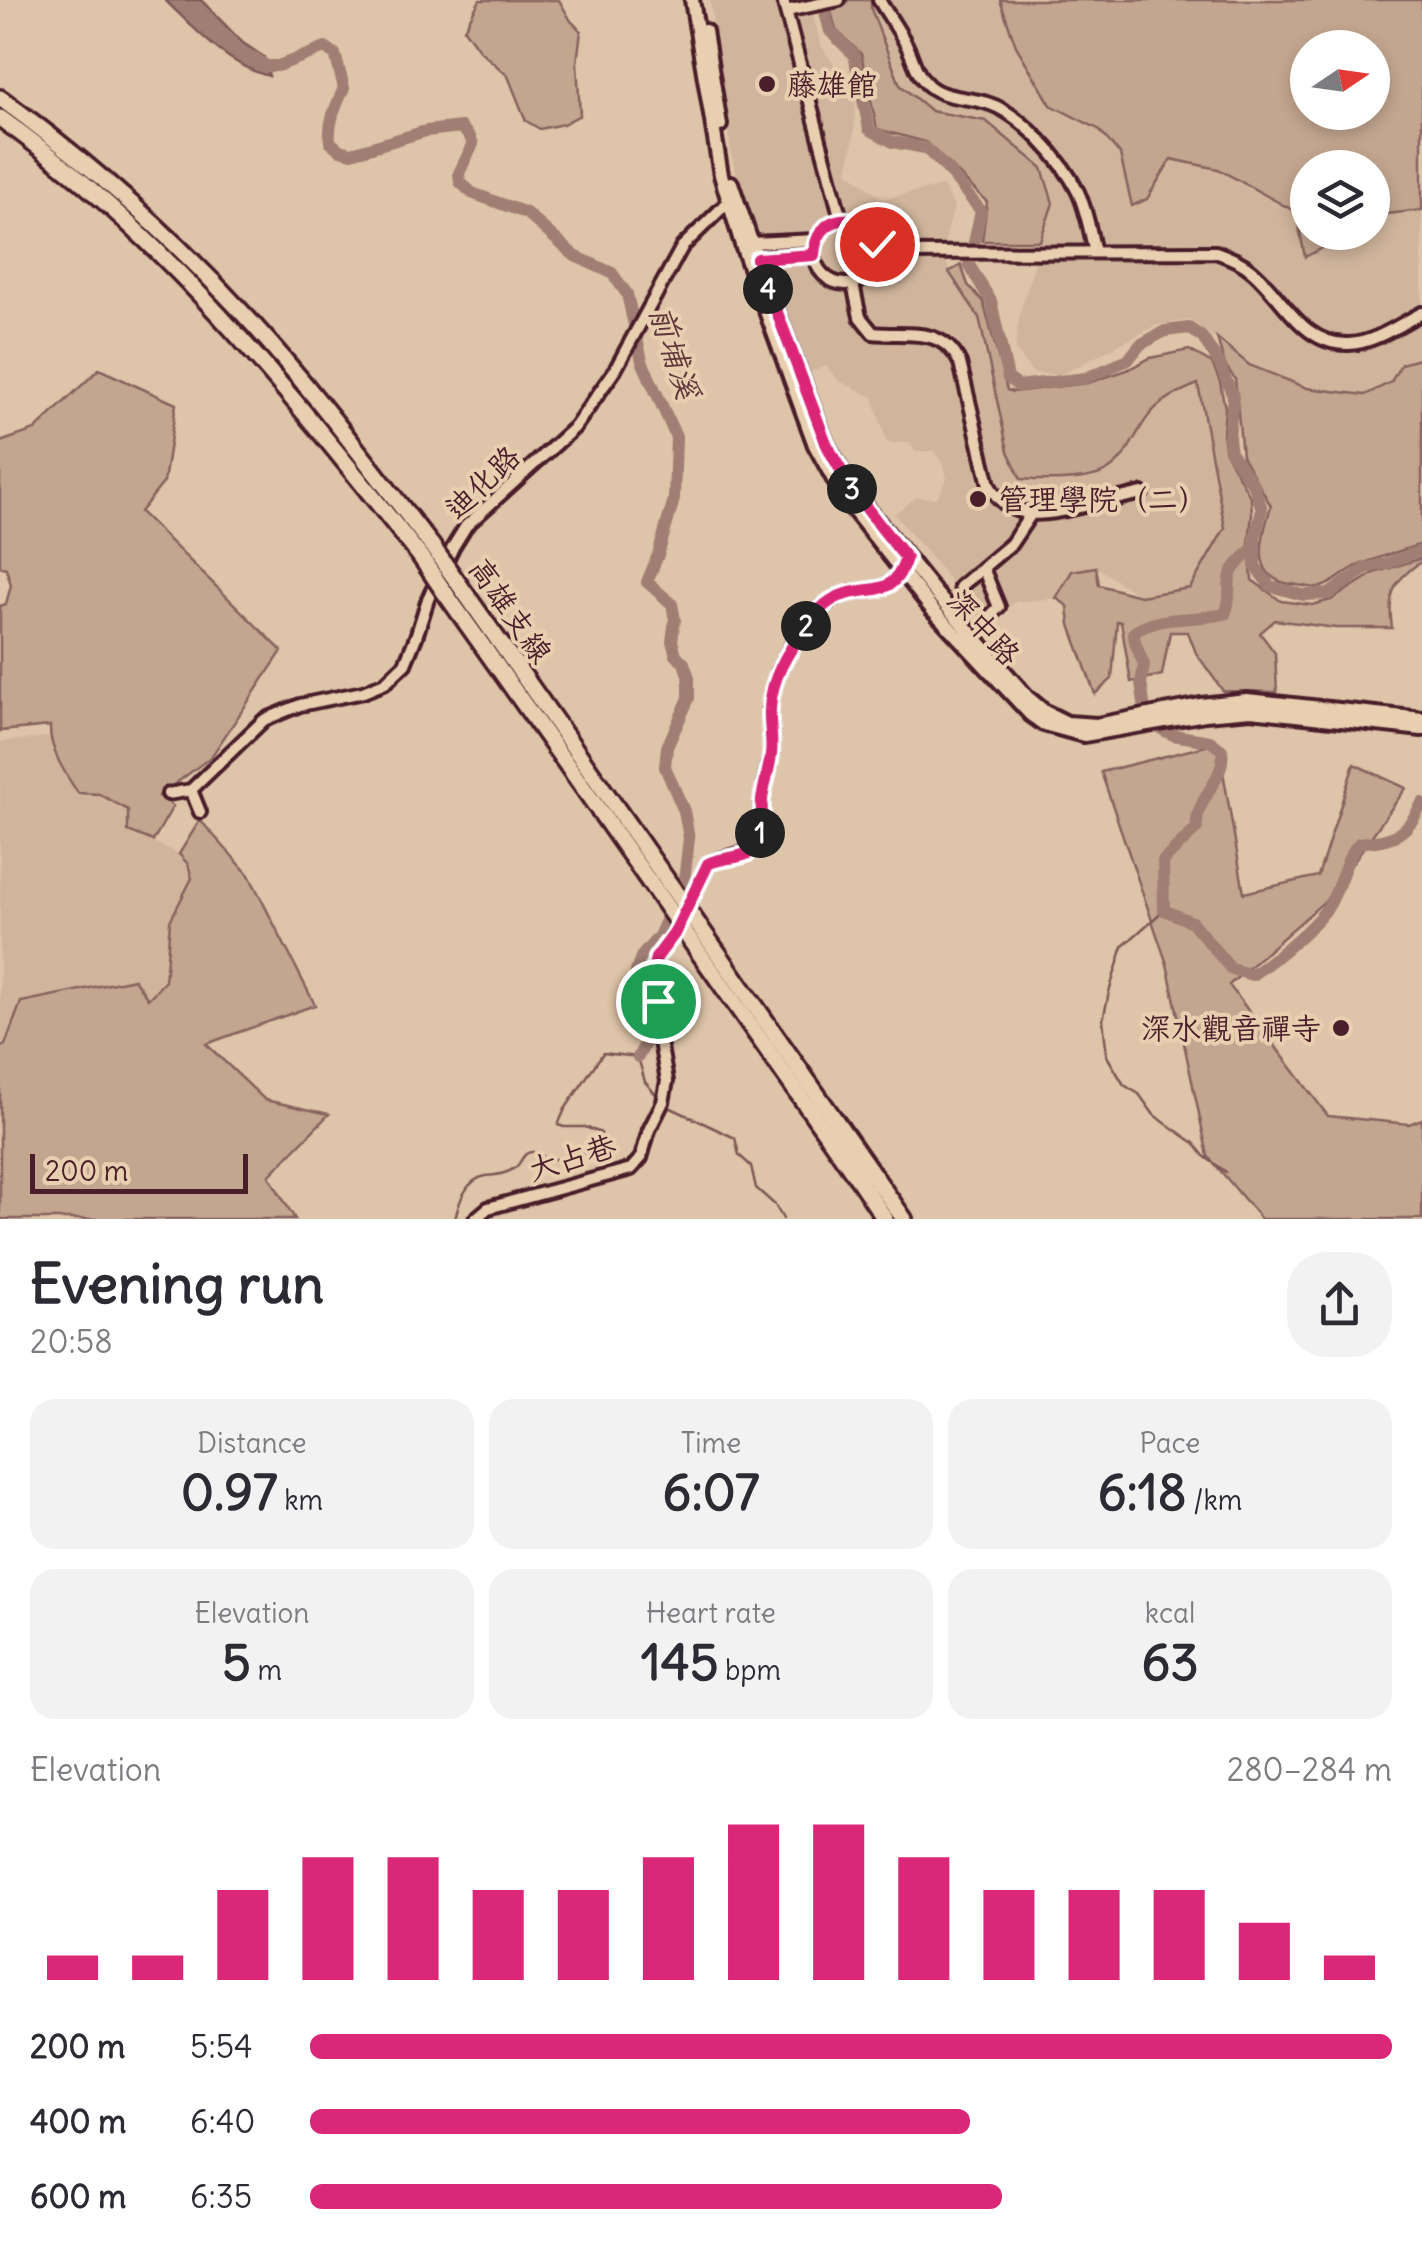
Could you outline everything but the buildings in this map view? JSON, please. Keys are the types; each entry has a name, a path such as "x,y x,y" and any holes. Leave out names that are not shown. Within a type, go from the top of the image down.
{"highway":[{"name":"高雄支線","path":"0,98 98,176 179,248 251,323 344,434 870,1183 904,1219"},
{"name":"高雄支線","path":"0,118 87,187 170,263 426,551"},
{"name":"高雄支線","path":"870,1183 885,1219"}],"main road":[{"name":"深中路","path":"692,0 712,128 732,200 815,445 844,498 932,609 1030,714 1044,724 1078,734 1203,710"},
{"name":"深中路","path":"701,0 732,200"},
{"path":"1203,710 1247,700 1422,719"},
{"path":"1203,710 1251,710 1422,729"}],"street":[{"path":"839,0 787,7 841,219"},
{"path":"878,0 918,73 931,88 1001,109 1025,126 1061,166 1078,192 1095,252"},
{"name":"迪化路","path":"192,790 264,720 300,705 385,684 405,664 428,600 466,526 575,427 615,370 682,247 732,200"},
{"path":"841,219 866,227 877,244 871,273 854,284 833,283 818,269 814,255 816,240 829,224 841,219"},
{"path":"751,252 816,240"},
{"path":"751,252 814,255"},
{"path":"878,253 1216,252 1252,270 1299,324 1326,339 1348,344 1379,336 1422,313"},
{"path":"854,284 860,317 873,332 920,334 936,338 952,349 960,363 989,485 1004,503 1042,515 1142,493"},
{"path":"960,587 1011,544 1031,514"},
{"path":"983,568 999,608 988,618"},
{"name":"大占巷","path":"474,1219 488,1208 631,1169 641,1158 667,1081 659,1036 656,958 674,934 708,864 739,856 756,847 760,839 771,760 770,708 776,675 821,608 836,597 883,587 902,569"},
{"path":"168,794 192,790 200,812"}],"shaded area":[{"path":"165,0 201,0 243,43 264,57 269,76 226,55"},
{"path":"480,0 559,0 581,31 577,62 580,115 540,129 526,121 508,76 479,50 464,29"},
{"path":"710,0 809,0 821,46 856,95 848,172 882,199 943,186 954,207 943,247 949,272 979,317 1008,450 1022,481 1055,482 1128,451 1150,413 1198,383 1226,528 1191,588 1140,596 1096,567 1073,571 1056,598 1015,602 990,627 894,514 917,497 937,498 947,478 944,466 934,451 915,451 909,442 887,443 873,397 839,381 826,366 805,374 747,217 731,152"},
{"path":"828,0 871,0 900,85 931,111 986,121 1042,168 1053,203 1040,241 982,241 987,202 926,142 877,129 861,54 836,30"},
{"path":"871,0 1000,0 1051,105 1098,129 1119,153 1147,198 1171,159 1218,169 1290,209 1290,250 1304,250 1306,257 1319,250 1390,250 1390,214 1422,210 1422,358 1401,364 1391,382 1365,395 1307,388 1249,365 1191,320 1157,325 1061,375 1033,373 1015,349 1020,312 1053,203 986,121 931,111 899,85"},
{"path":"1000,0 1422,0 1422,210 1390,214 1390,150 1290,150 1290,209 1218,169 1171,159 1147,199 1132,206 1120,154 1098,129 1051,105 1016,46"},
{"path":"961,265 968,285 983,301 1007,390 1088,383 1150,358 1189,350 1212,363 1225,408 1226,454 1251,498 1252,580 1281,601 1312,605 1331,600 1374,573 1422,558 1394,589 1390,606 1392,628 1336,628 1275,620 1260,633 1275,653 1277,692 1223,691 1196,653 1188,632 1170,632 1162,675 1131,682 1121,622 1117,621 1112,679 1095,694 1070,625 1068,606 1056,598 1072,571 1096,567 1099,585 1140,596 1190,588 1225,528 1198,384 1156,408 1122,458 1108,470 1078,479 1021,479 1008,451 979,317 949,272"},
{"path":"1217,338 1249,365 1307,388 1365,395 1391,382 1401,364 1422,358 1422,544 1355,567 1321,587 1290,584 1268,573 1263,564 1262,541 1271,506 1242,456 1235,379 1225,365"},
{"path":"99,369 176,404 164,482 140,512 282,651 211,757 159,796 173,806 153,841 128,831 128,810 99,794 78,793 55,752 50,726 0,731 0,606 6,604 11,585 6,568 0,566 0,442 35,430"},
{"path":"50,737 62,772 77,792 99,794 129,810 129,831 179,854 188,864 192,878 170,921 163,984 147,999 134,979 22,1002 5,1046 0,1047 0,742"},
{"path":"1218,743 1244,893 1318,876 1354,764 1406,788 1326,900 1229,985 1328,1116 1409,1124 1422,1119 1422,1219 1261,1219 1208,1156 1167,964 1101,772"},
{"path":"200,820 249,875 315,1005 206,1044 265,1100 329,1114 269,1176 295,1219 0,1219 0,1047 5,1045 21,1002 134,979 148,999 165,981 170,921 192,878 188,864 179,854"}],"waterway":[{"path":"822,0 830,31 854,55 869,129 893,142 925,148 981,211 969,265 991,301 1008,378 1018,386 1086,378 1128,360 1140,345 1165,331 1189,328 1202,337 1218,361 1233,396 1231,453 1254,486 1262,509 1255,537 1255,566 1270,586 1303,595 1329,594 1366,568 1422,550"},
{"name":"前埔溪","path":"253,57 266,66 278,66 325,48 335,54 344,88 331,120 330,142 340,150 352,153 426,131 461,127 473,144 459,173 460,182 472,193 526,213 575,256 612,273 627,294 642,361 676,437 674,499 647,582 672,604 672,641 689,678 689,698 667,747 665,767 684,811 689,838 684,881 659,936 641,957 636,972 648,1038 638,1057"},
{"path":"1255,546 1232,572 1225,614 1166,620 1133,633 1144,665 1141,683 1145,710 1163,730 1210,741 1222,750 1220,770 1200,808 1197,828 1163,861 1164,910 1192,922 1231,969 1252,975 1293,943 1328,907 1359,843 1398,834 1422,803"},
{"path":"1164,910 1123,946 1103,1020 1107,1056 1124,1085 1139,1094 1154,1115 1226,1172"},
{"path":"455,1219 468,1186 479,1178 509,1171 527,1153 560,1158 602,1144 601,1133 558,1125 603,1053 638,1057 645,1082 658,1097"},
{"path":"667,1106 735,1138 739,1155 751,1166 756,1188 775,1205 783,1219"}],"place":[{"name":"藤雄館","path":"767,84"},
{"name":"管理學院（二）","path":"978,499"},
{"name":"深水觀音禪寺","path":"1341,1028"}],"route":[{"path":"658,1001 656,958 674,934 708,864 749,852 760,839 762,798 771,760 770,708 776,675 821,608 836,597 892,584 906,558 837,466 757,259 814,255 821,231 841,219 866,227 877,244"}]}
